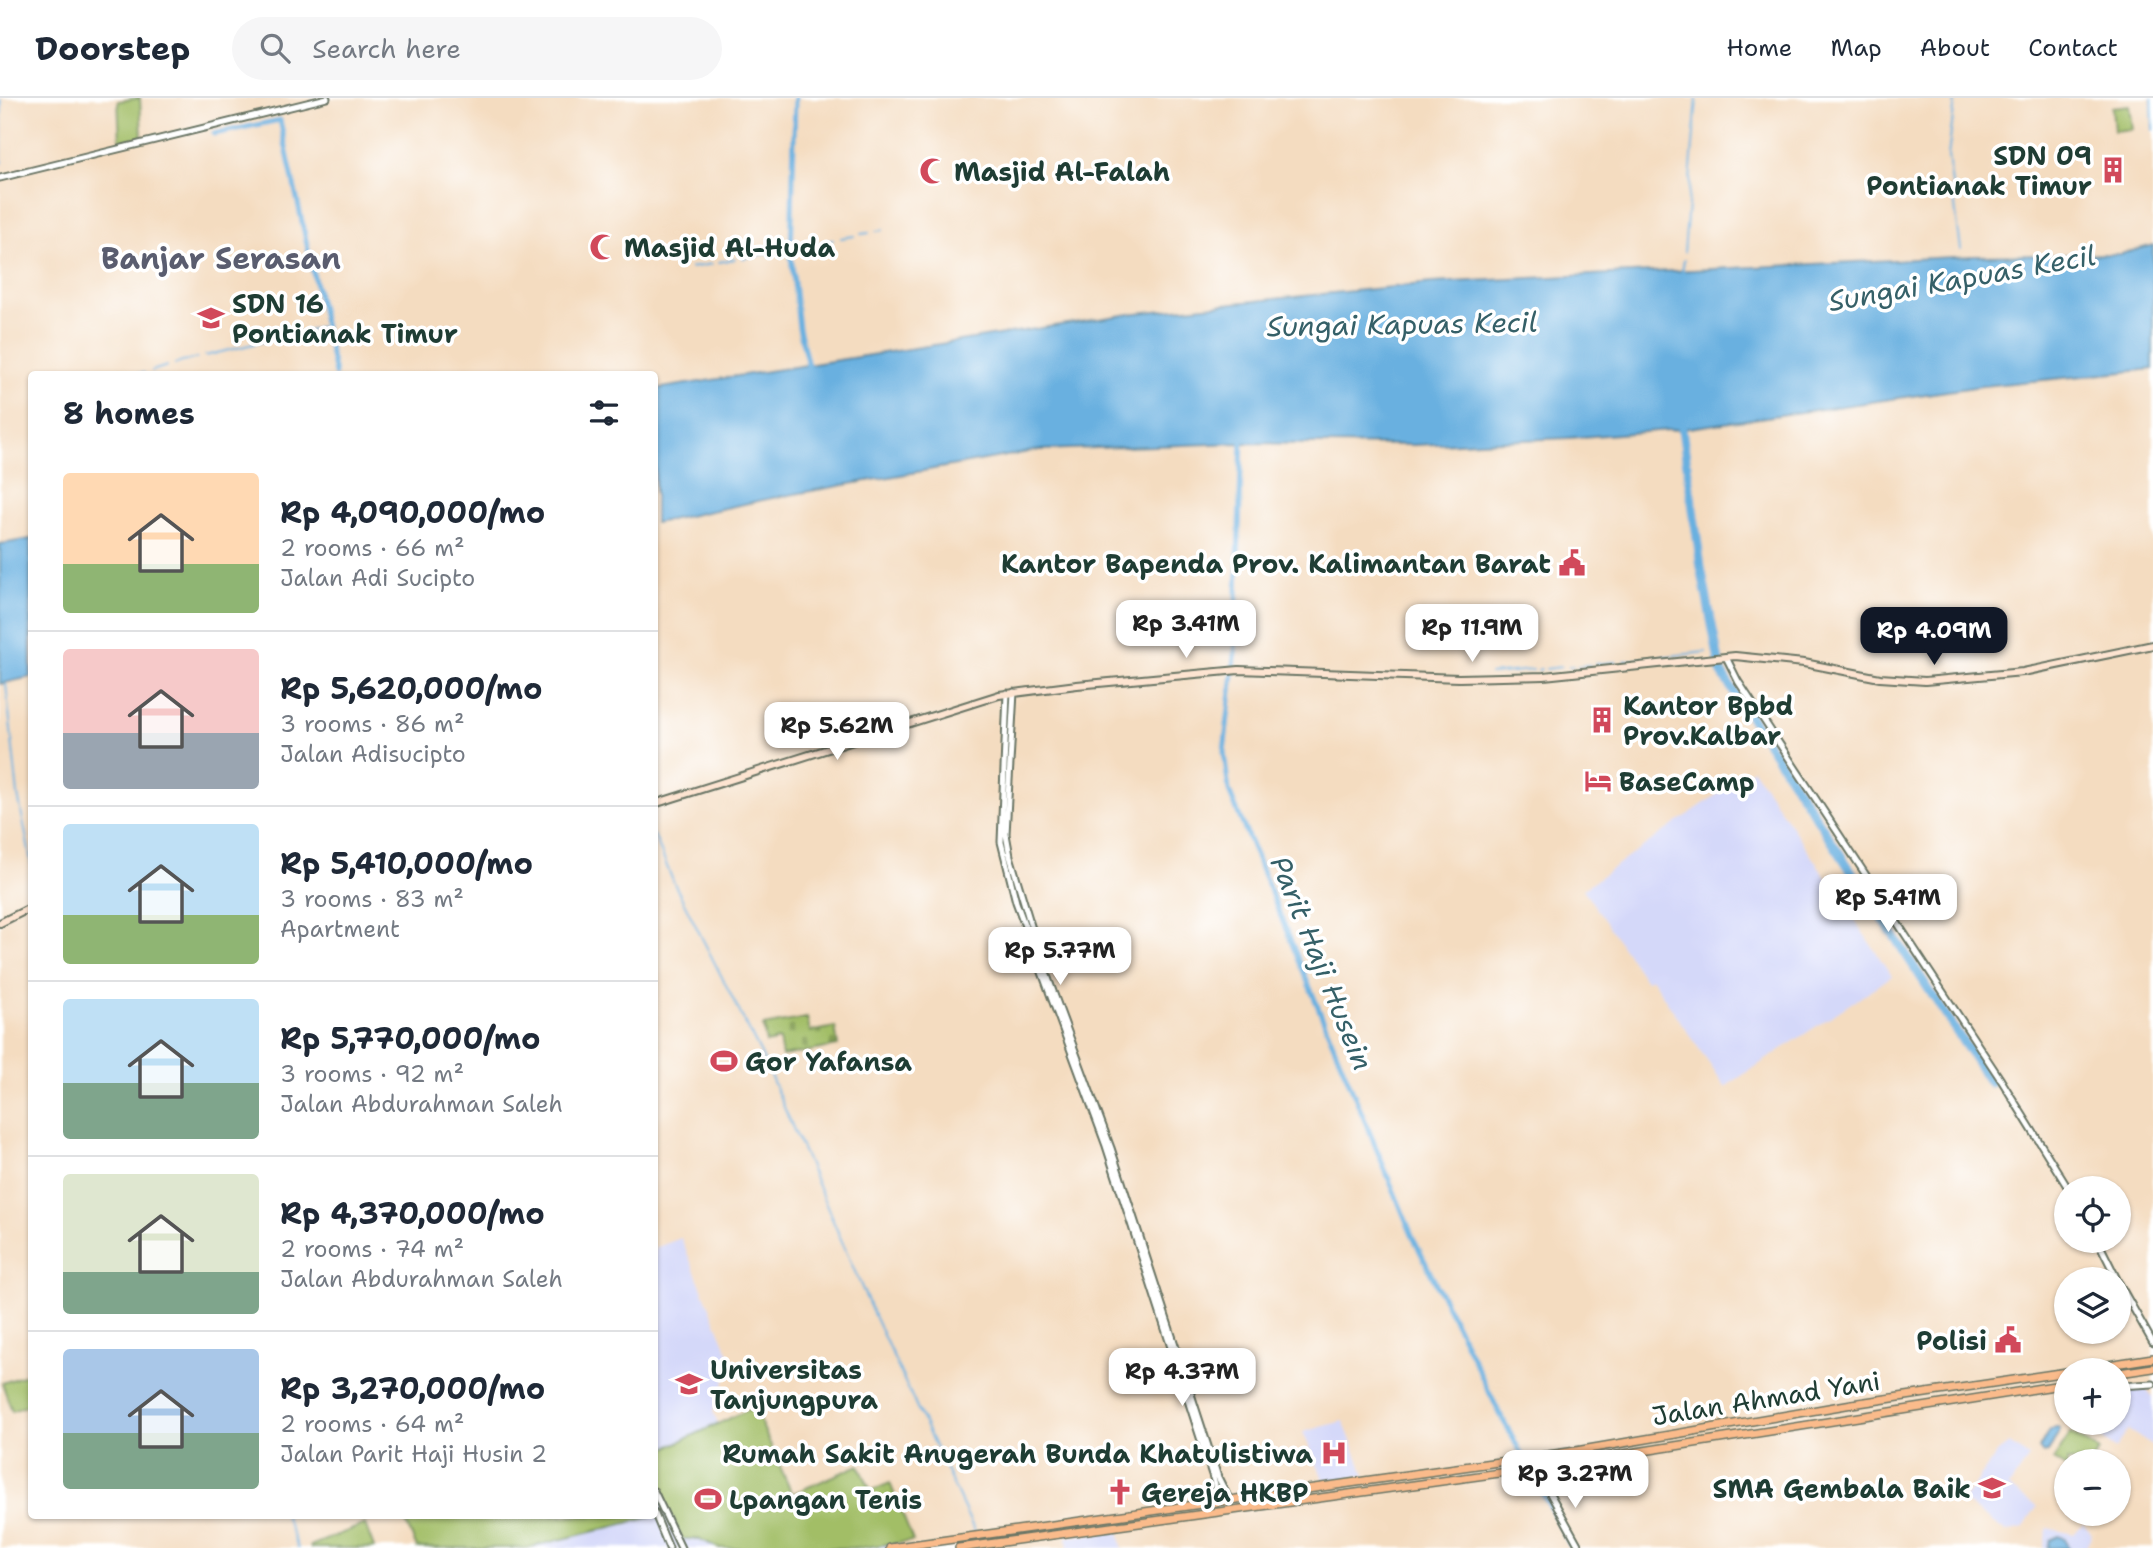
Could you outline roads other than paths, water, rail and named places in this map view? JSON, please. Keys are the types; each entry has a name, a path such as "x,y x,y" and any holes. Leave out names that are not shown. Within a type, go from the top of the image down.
{"highway":[{"path":"2131,1362 2150,1359 2153,1350"},
{"path":"2131,1371 2153,1368"},
{"name":"Jalan Ahmad Yani","path":"890,1548 1230,1501 1368,1478 1525,1458 2054,1374"},
{"name":"Jalan Ahmad Yani","path":"959,1548 1546,1466 2054,1386"},
{"path":"1713,1428 1715,1439"},
{"path":"1368,1478 1370,1490"},
{"path":"1024,1529 1026,1539"}],"main road":[{"path":"658,803 1011,693 1238,670 1459,678 1536,676 1735,656 1804,663 1880,678 1926,681 2023,672 2153,645"},
{"path":"0,923 28,909"}],"street":[{"path":"0,178 327,98"},
{"path":"1734,669 1735,656"},
{"path":"1726,657 1744,690 2001,1080 2061,1176"},
{"path":"1011,693 1001,842 1025,920 1159,1300 1211,1463 1223,1492 1230,1501"},
{"path":"2131,1304 2153,1343"},
{"path":"2131,1385 2153,1384"},
{"path":"1211,1463 1215,1503"},
{"path":"1546,1466 1546,1484"},
{"path":"1532,1468 1546,1484 1580,1548"},
{"path":"658,1499 681,1548"},
{"path":"657,1519 668,1548"}],"water":[{"name":"Sungai Kapuas Kecil","path":"2153,245 2153,369 1982,386 1682,429 1568,438 1414,445 1239,443 1040,450 772,498 658,522 658,389 1136,313 1432,283 1973,256 2121,254"},
{"path":"28,539 28,678 0,684 0,544"},
{"path":"2054,1428 2054,1435 2057,1435 2048,1452 2042,1453 2039,1449 2049,1431"},
{"path":"2059,1536 2065,1539 2068,1548 2048,1548 2050,1540"}],"waterway":[{"path":"795,98 791,256 799,328 809,370"},
{"path":"1684,252 1697,98"},
{"path":"2152,98 2153,130"},
{"name":"Sungai Kapuas Kecil","path":"1955,101 1948,156 1961,249"},
{"path":"0,102 0,162"},
{"path":"214,134 280,120 334,371"},
{"path":"876,231 883,230"},
{"path":"861,234 869,233"},
{"path":"841,238 854,236"},
{"path":"828,241 833,240"},
{"path":"805,246 820,243"},
{"path":"743,258 797,248"},
{"path":"719,262 735,259"},
{"path":"1682,272 1684,260"},
{"path":"690,268 712,264"},
{"path":"205,356 326,326"},
{"path":"175,364 197,358"},
{"path":"152,371 167,366"},
{"path":"1682,429 1701,567 1721,672 1990,1083"},
{"name":"Parit Haji Husein","path":"1242,437 1235,656 1224,752 1229,791 1412,1235 1499,1412 1572,1548"},
{"path":"1624,661 1706,652"},
{"path":"1595,664 1616,662"},
{"path":"1578,666 1590,665"},
{"path":"1569,667 1573,666"},
{"path":"1546,669 1561,667"},
{"path":"1490,674 1533,670"},
{"path":"6,684 18,795 28,846"},
{"path":"658,845 673,881 761,1054 875,1318 976,1534"},
{"path":"286,1519 298,1548"}],"place":[{"name":"SDN 09 Pontianak Timur","path":"2113,170"},
{"name":"Masjid Al-Falah","path":"933,171"},
{"name":"Masjid Al-Huda","path":"603,247"},
{"name":"SDN 16 Pontianak Timur","path":"211,318"},
{"name":"Kantor Bapenda Prov. Kalimantan Barat","path":"1572,563"},
{"name":"Kantor Bpbd Prov.Kalbar","path":"1602,720"},
{"name":"BaseCamp","path":"1598,781"},
{"name":"Gor Yafansa","path":"724,1061"},
{"name":"Polisi","path":"2008,1340"},
{"name":"Universitas Tanjungpura","path":"689,1384"},
{"name":"Rumah Sakit Anugerah Bunda Khatulistiwa","path":"1334,1453"},
{"name":"SMA Gembala Baik","path":"1992,1488"},
{"name":"Gereja HKBP","path":"1120,1492"},
{"name":"Lpangan Tenis","path":"708,1499"}],"district":[{"name":"Banjar Serasan","path":"221,258"}]}
